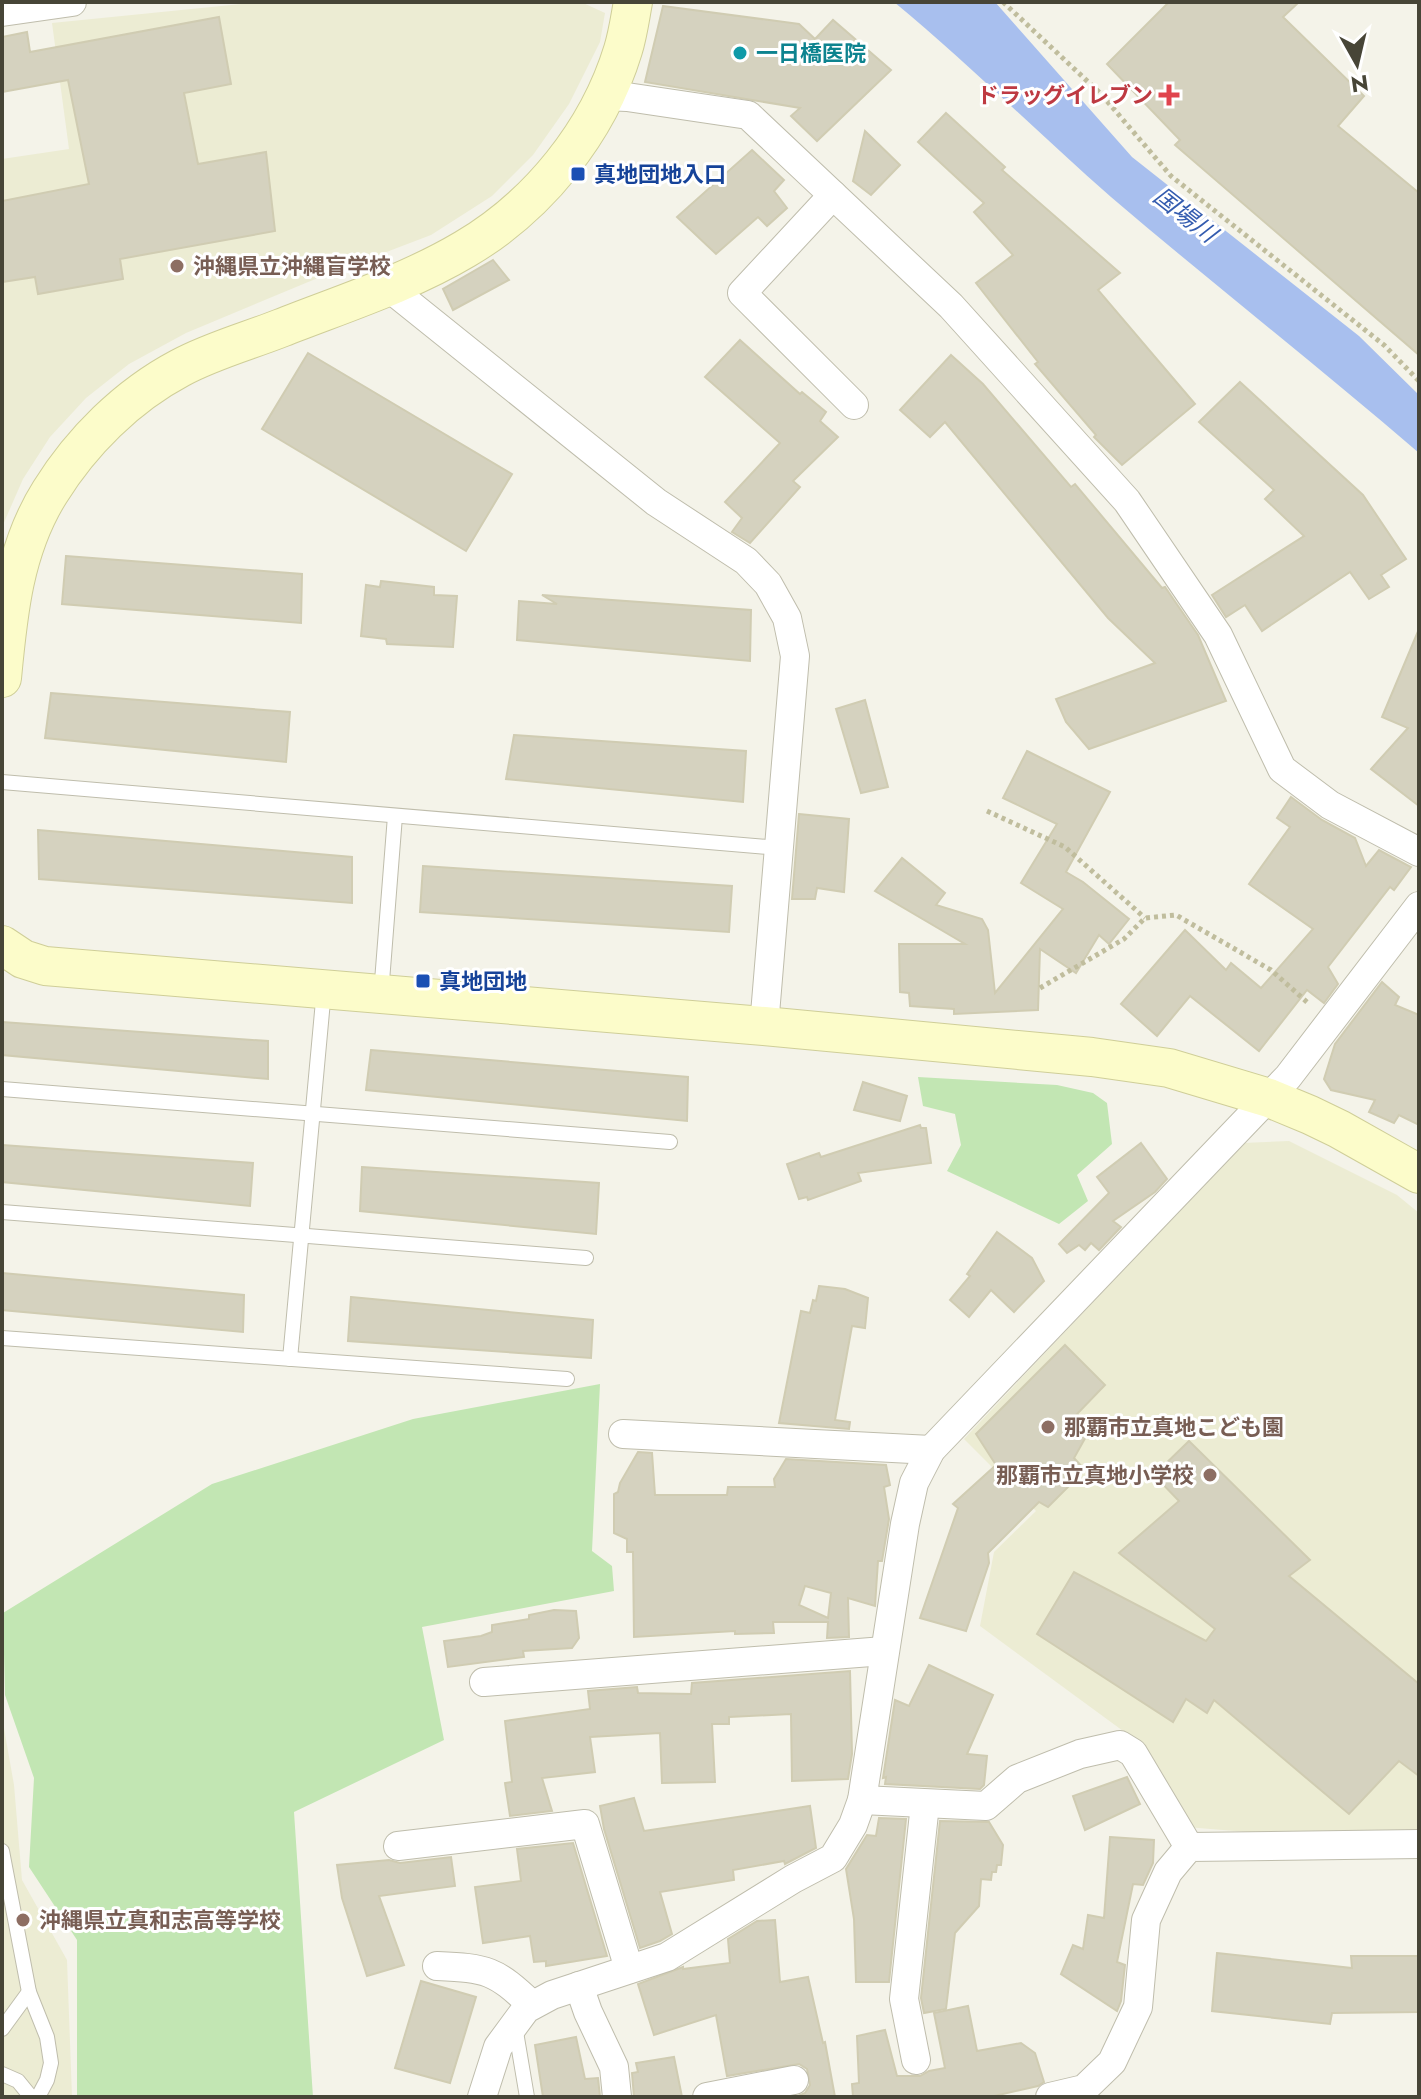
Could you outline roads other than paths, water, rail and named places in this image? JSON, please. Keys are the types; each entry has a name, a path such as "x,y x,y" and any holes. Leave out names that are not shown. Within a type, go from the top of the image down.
{"street":[{"path":"2,12 72,2"},
{"path":"2,678 17,568 48,495 87,443 116,413 181,367 387,286 461,251 519,210 548,182 576,145 605,96 625,46 633,2"},
{"path":"605,96 748,115 951,306 1127,501 1218,635 1282,769 1330,805 1419,852"},
{"path":"833,195 742,293 854,405"},
{"path":"387,286 656,502 746,561 768,584 787,618 795,656 764,1026"},
{"path":"482,2097 498,2047 523,2013 579,1986 667,1957 793,1879 833,1858 853,1825 862,1800 884,1651 914,1483 931,1450 1269,1098 1419,906"},
{"path":"2,945 23,959 45,966 764,1026 1092,1057 1169,1068 1269,1098 1339,1129 1419,1174"},
{"path":"623,1434 931,1450"},
{"path":"484,1682 884,1651"},
{"path":"862,1800 986,1806 1017,1779 1080,1754 1120,1745 1133,1753 1189,1847"},
{"path":"916,2060 904,1999 925,1804"},
{"path":"398,1846 585,1824 629,1969"},
{"path":"1050,2097 1084,2089 1112,2062 1138,2007 1146,1920 1168,1872 1189,1847 1419,1844"},
{"path":"437,1966 479,1967 508,1983 523,2013"},
{"path":"579,1986 614,2067 617,2097"},
{"path":"707,2097 794,2080"}],"lane":[{"path":"2,782 779,848"},
{"path":"381,995 395,816"},
{"path":"290,1359 324,990"},
{"path":"2,1089 670,1142"},
{"path":"2,1212 586,1258"},
{"path":"2,1338 567,1379"},
{"path":"2,1851 5,1883 29,1992 47,2037 51,2063 38,2097"},
{"path":"2,2029 29,1992"},
{"path":"523,2013 527,2097"},
{"path":"2,2074 18,2081 31,2097"}],"water":[{"name":"国場川","path":"894,2 995,2 1132,157 1359,336 1419,395 1419,453 1111,197"}],"place":[{"name":"一日橋医院","path":"740,53"},
{"name":"ドラッグイレブン","path":"1169,95"},
{"name":"真地団地入口","path":"578,174"},
{"name":"沖縄県立沖縄盲学校","path":"177,266"},
{"name":"真地団地","path":"423,981"},
{"name":"那覇市立真地こども園","path":"1048,1427"},
{"name":"那覇市立真地小学校","path":"1210,1475"},
{"name":"沖縄県立真和志高等学校","path":"23,1920"}]}
